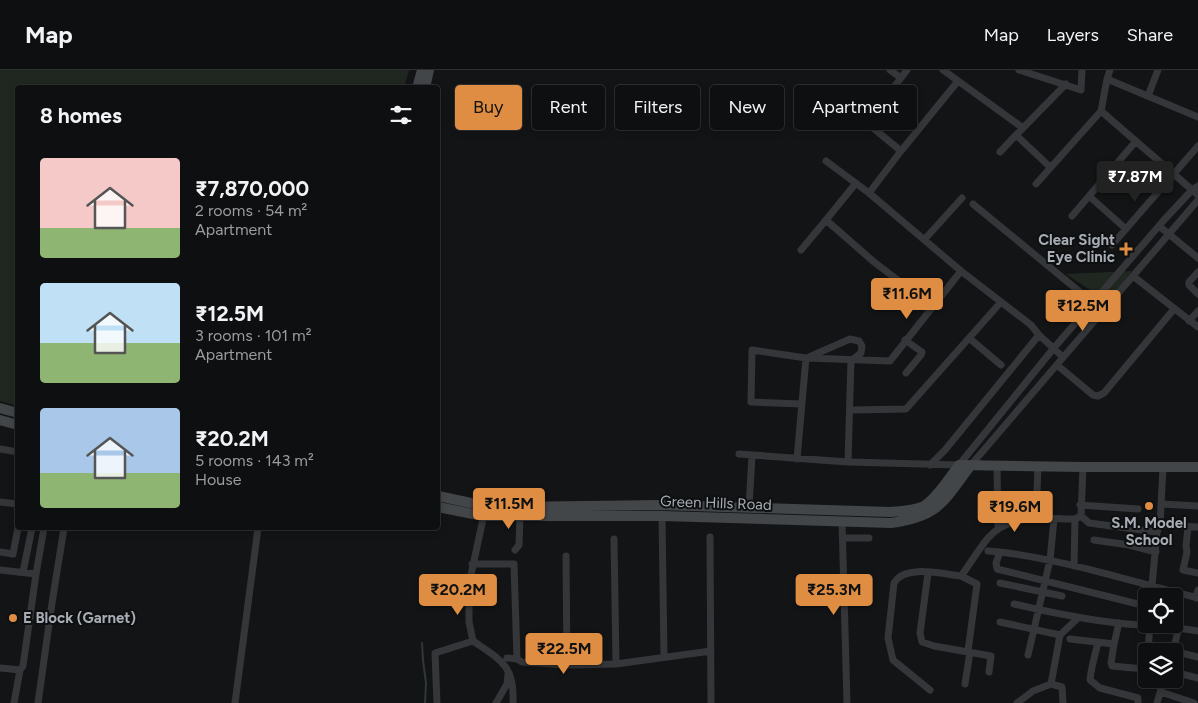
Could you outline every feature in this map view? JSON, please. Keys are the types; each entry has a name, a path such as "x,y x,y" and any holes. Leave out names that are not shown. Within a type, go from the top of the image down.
{"street":[{"path":"418,85 422,70"},
{"path":"425,85 429,70"},
{"path":"890,70 901,78"},
{"path":"896,85 907,70"},
{"path":"943,70 1023,128"},
{"path":"1019,70 1081,90 1082,70"},
{"path":"1036,184 1101,111 1110,70"},
{"path":"1148,96 1158,70"},
{"path":"1107,79 1198,117"},
{"path":"869,193 958,81"},
{"path":"1000,152 1066,84"},
{"path":"958,465 1159,226 1196,190 1173,174 1101,111"},
{"path":"876,130 901,151"},
{"path":"1016,136 1050,167"},
{"path":"1072,216 1136,141"},
{"path":"1112,245 1198,146"},
{"path":"826,161 869,193 960,272 1031,325 1063,357"},
{"path":"801,250 856,184"},
{"path":"1089,196 1126,229"},
{"path":"924,240 962,198"},
{"path":"971,465 1198,200"},
{"path":"973,204 1103,311"},
{"path":"826,220 874,262 932,306"},
{"path":"1159,226 1198,258"},
{"path":"801,404 750,402 752,350 806,358 890,361 960,272"},
{"path":"1198,272 1189,285 1198,294"},
{"path":"1133,276 1198,327"},
{"path":"850,410 906,409 1001,302"},
{"path":"1057,365 1098,396 1104,392 1174,309"},
{"path":"1189,320 1198,311"},
{"path":"930,465 945,450 1039,335"},
{"path":"806,358 850,338 859,341 862,346 861,353 851,360"},
{"path":"969,338 1001,364"},
{"path":"901,350 906,341"},
{"path":"906,341 920,350 922,354 906,372"},
{"path":"797,459 806,358"},
{"path":"848,462 851,360"},
{"path":"0,408 15,412"},
{"path":"0,420 15,425"},
{"path":"0,448 15,451"},
{"path":"738,454 848,462 930,465 1198,467"},
{"path":"749,507 752,456"},
{"name":"Green Hills Road","path":"440,496 506,507 662,505 907,511 922,507 930,501 958,465"},
{"name":"Green Hills Road","path":"440,507 483,516 662,516 891,523 920,517 932,512 941,505 971,465"},
{"path":"997,466 998,529"},
{"path":"1037,490 1038,467"},
{"path":"1074,566 1083,467"},
{"path":"1152,587 1157,532 1160,525 1163,467"},
{"path":"0,502 15,504"},
{"path":"1161,504 1198,506"},
{"path":"486,505 472,564 469,594 470,622 473,641 498,658 509,670 514,688 513,703"},
{"path":"1080,505 1138,509"},
{"path":"515,550 519,546 520,516"},
{"path":"662,516 664,657"},
{"path":"960,576 984,550 988,538 998,529 1023,519 1054,520 1078,518 1089,523 1157,532"},
{"path":"1028,655 1046,582 1054,520"},
{"path":"842,521 847,703"},
{"path":"1160,525 1198,527"},
{"path":"1188,527 1187,552 1183,570 1198,573"},
{"path":"0,552 13,554 18,530"},
{"path":"23,572 32,530"},
{"path":"14,703 20,670 23,666 44,530"},
{"path":"38,703 64,530"},
{"path":"235,703 258,530"},
{"path":"710,537 711,703"},
{"path":"843,538 869,538"},
{"path":"614,539 616,664"},
{"path":"1094,540 1129,545 1156,552"},
{"path":"984,550 1050,560 1152,587 1197,595"},
{"path":"1000,552 996,563 997,569 1138,604"},
{"path":"566,556 567,665"},
{"path":"472,564 514,564 517,659"},
{"path":"0,570 36,574"},
{"path":"930,690 893,660 888,638 896,579 908,572 960,576 977,584 965,684"},
{"path":"928,573 920,633 922,642 934,646 991,656 989,672"},
{"path":"1000,582 1062,596"},
{"path":"1014,604 1078,618 1138,624"},
{"path":"1051,684 1060,635 1078,618"},
{"path":"1000,622 1060,635"},
{"path":"1119,623 1114,644 1112,666 1138,668"},
{"path":"1183,628 1198,631"},
{"path":"1070,638 1114,644"},
{"path":"437,703 435,652 459,647 473,641"},
{"path":"1098,642 1094,663 1091,666 1090,680 1100,688 1138,698 1138,703"},
{"path":"507,658 517,659 522,662 567,665 616,664 711,651"},
{"path":"1183,653 1198,657"},
{"path":"0,668 20,670"},
{"path":"496,703 507,684 509,670"},
{"path":"1183,674 1198,678"},
{"path":"1017,703 1033,691 1051,684 1062,687 1063,703"},
{"path":"1157,703 1162,688"},
{"path":"1161,692 1194,703"}],"shaded area":[{"path":"0,70 409,70 405,85 15,85 15,405 0,401"},
{"path":"1132,271 1108,302 1066,274"}],"waterway":[{"path":"422,643 426,683 425,703"}],"place":[{"name":"Clear Sight Eye Clinic","path":"1126,249"},
{"name":"S.M. Model School","path":"1149,506"},
{"name":"E Block (Garnet)","path":"13,618"}]}
